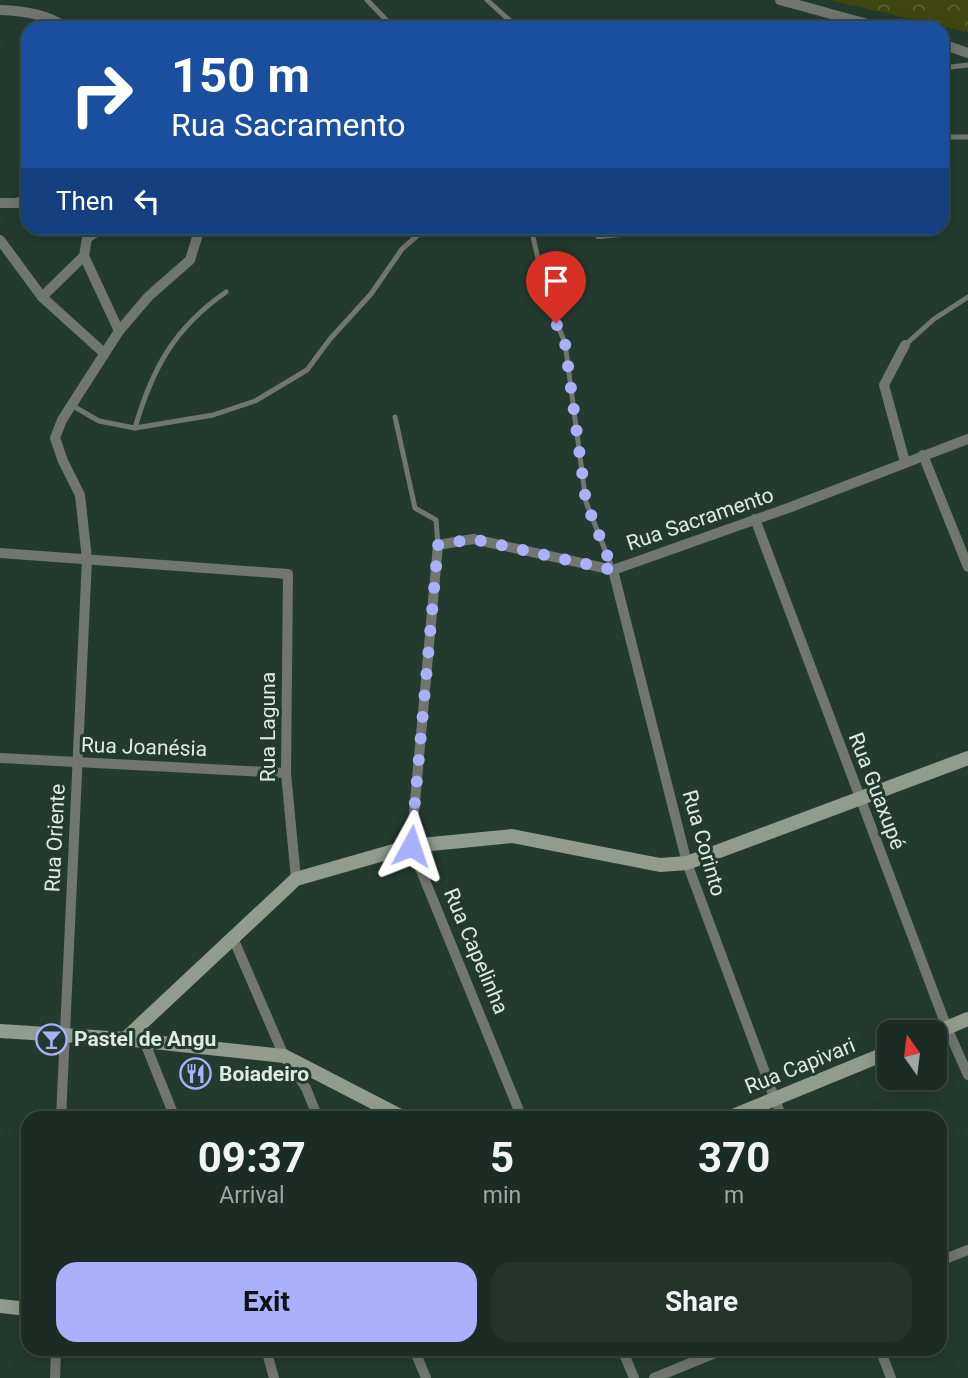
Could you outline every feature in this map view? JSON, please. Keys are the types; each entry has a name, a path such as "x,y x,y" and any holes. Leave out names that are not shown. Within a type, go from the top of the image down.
{"street":[{"path":"780,0 856,21"},
{"path":"0,10 22,11 56,21"},
{"path":"949,46 968,53"},
{"path":"0,203 21,201"},
{"path":"91,235 86,238 84,256 119,331"},
{"path":"73,406 119,331 149,296 190,260 198,235"},
{"path":"0,240 43,297 104,353"},
{"path":"43,297 84,256"},
{"path":"905,345 884,385 905,462"},
{"name":"Rua Oriente","path":"61,1111 87,559 80,495 55,438 62,420 73,406"},
{"name":"Rua Sacramento","path":"438,545 473,539 613,570 968,439"},
{"path":"923,455 967,560"},
{"name":"Rua Guaxupé","path":"755,519 859,798 937,1020"},
{"name":"Rua Capelinha","path":"438,545 411,846 519,1111"},
{"path":"0,553 87,559"},
{"name":"Rua Laguna","path":"87,559 288,574 286,773 296,879"},
{"name":"Rua Corinto","path":"613,570 687,863 779,1111"},
{"name":"Rua Joanésia","path":"0,758 286,773"},
{"path":"125,1039 296,879 411,846 512,836 660,865 687,863 968,758"},
{"path":"233,938 284,1056 306,1088 315,1111"},
{"path":"947,1028 968,1019"},
{"path":"0,1031 63,1038 125,1039 284,1056 390,1111"},
{"name":"Rua Guaxupé","path":"947,1041 968,1075"},
{"path":"145,1043 173,1111"},
{"name":"Rua Capivari","path":"745,1111 877,1057"},
{"path":"947,1258 968,1250"},
{"path":"0,1307 21,1308"},
{"path":"55,1378 56,1356"},
{"path":"268,1356 274,1378"},
{"path":"417,1356 426,1378"},
{"path":"625,1356 634,1378"},
{"path":"654,1378 708,1356"},
{"path":"883,1356 891,1378"}],"lane":[{"path":"367,0 387,21"},
{"path":"487,0 510,21"},
{"path":"949,67 968,65"},
{"path":"949,137 968,137"},
{"path":"73,406 99,421 135,428 213,415 255,401 307,370 330,339 371,294 402,249 418,235"},
{"path":"533,235 548,302 565,343 586,502 613,570"},
{"path":"135,428 146,389 173,339 207,305 226,292"},
{"path":"905,345 934,319 968,297"},
{"path":"395,416 415,508 436,520 438,545"}],"green space":[{"path":"830,0 968,0 968,32 949,28 949,21 921,21"}],"place":[{"name":"Pastel de Angu","path":"51,1039"},
{"name":"Boiadeiro","path":"196,1074"}],"route":[{"path":"411,846 438,545 473,539 613,570 586,502 565,343 556,323"}]}
